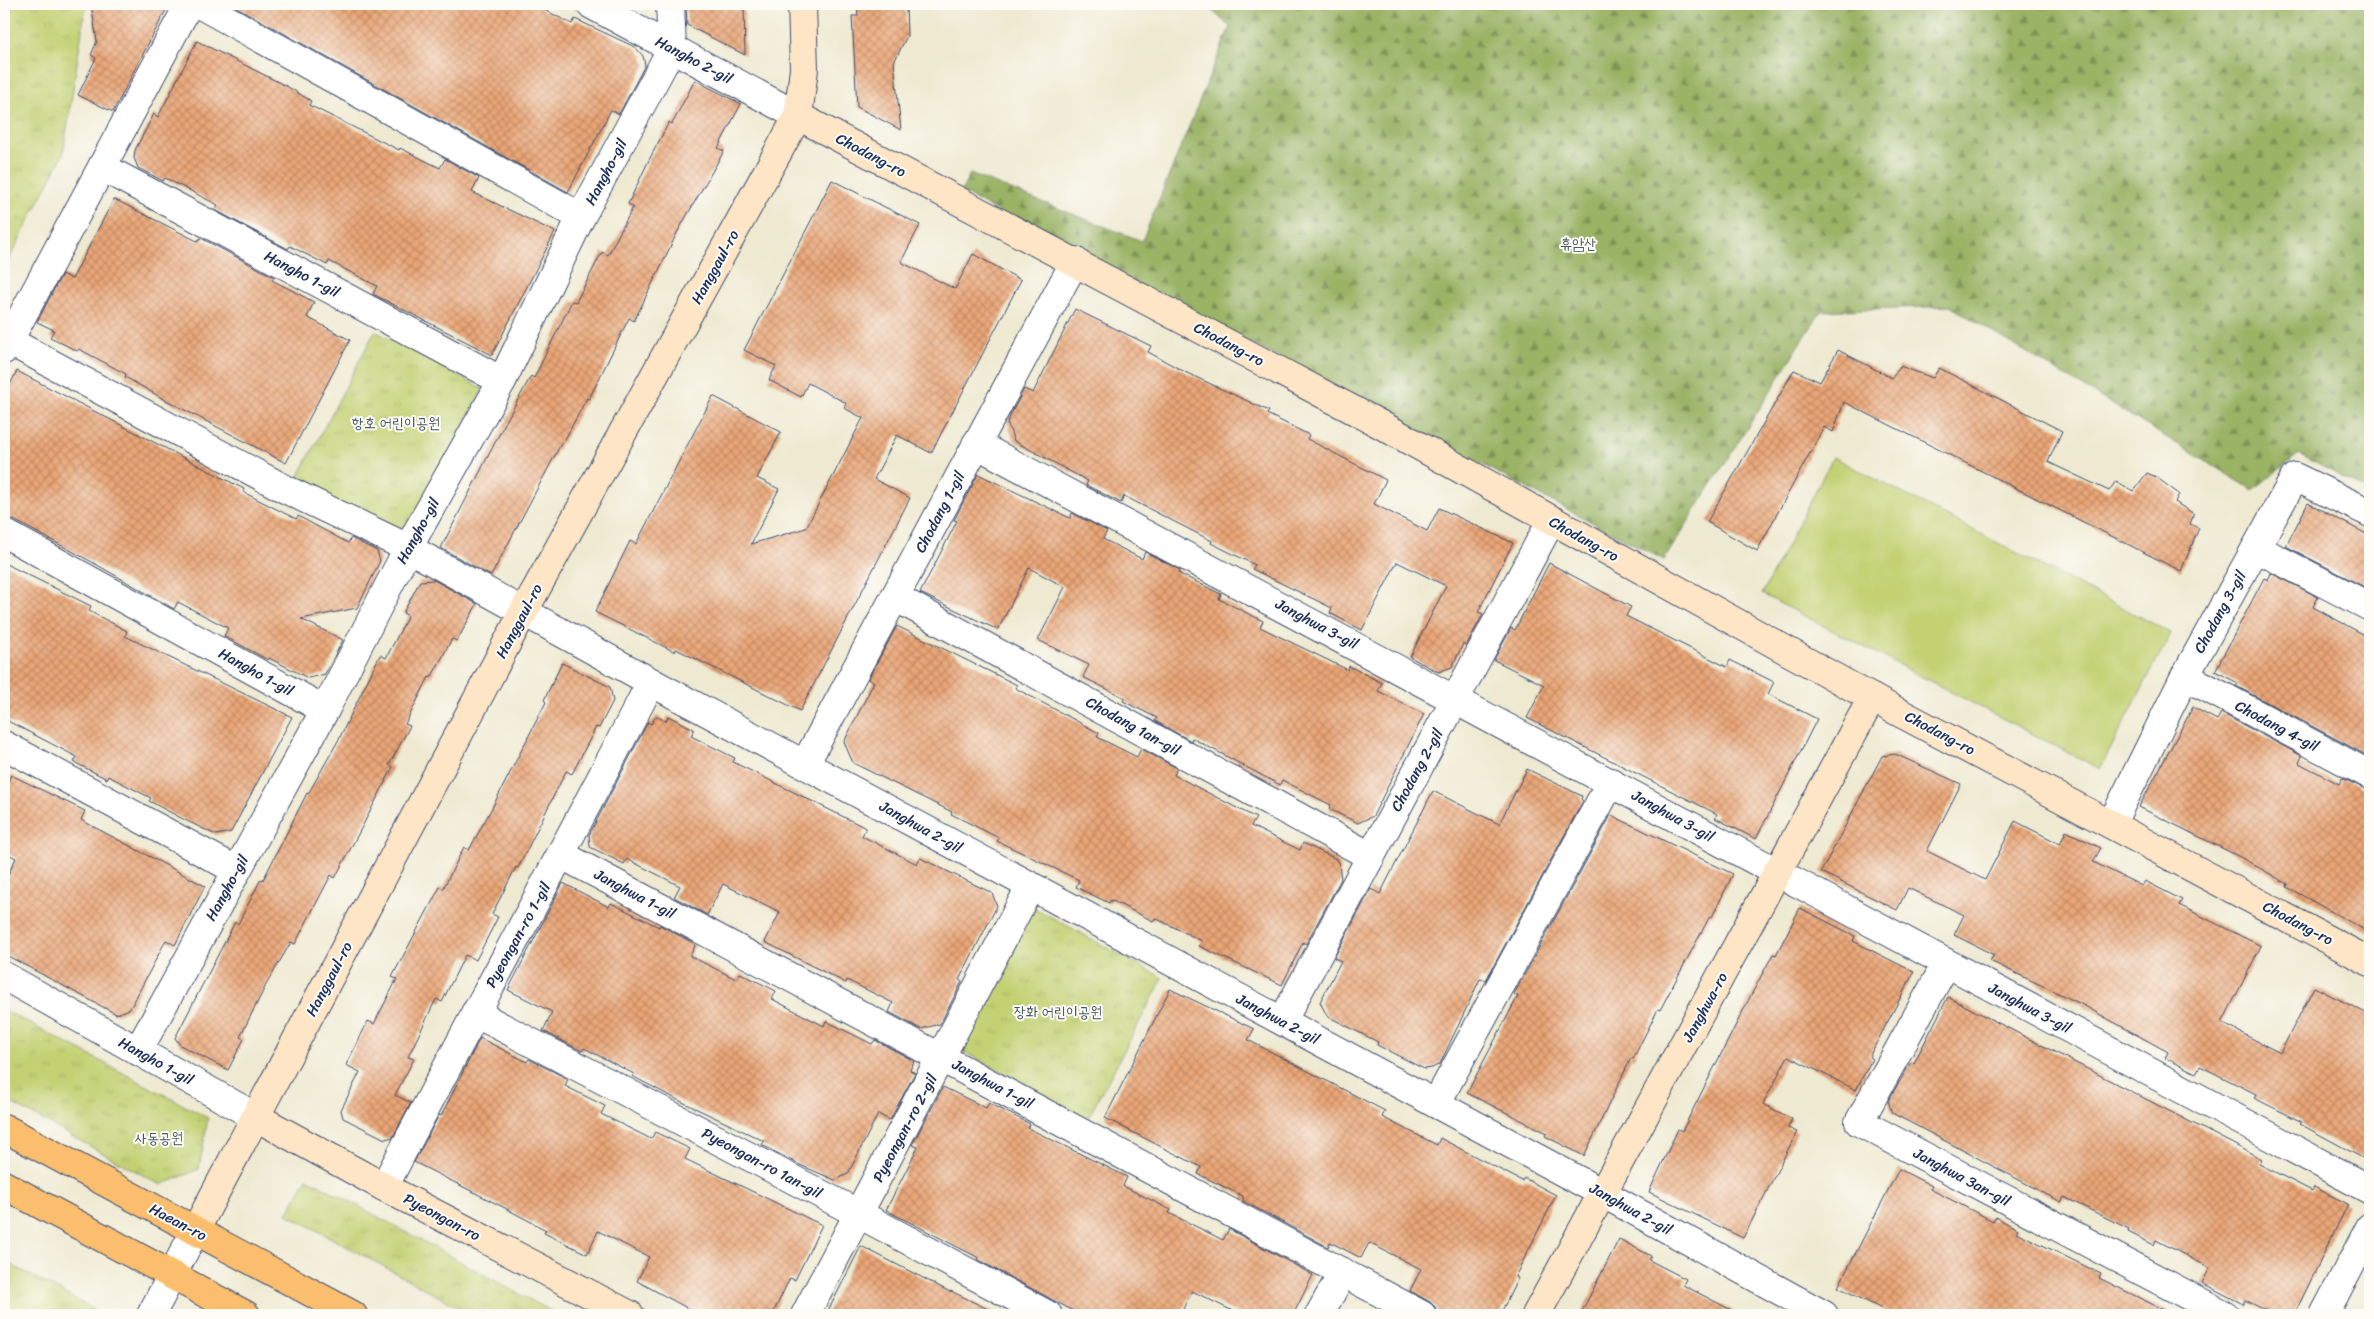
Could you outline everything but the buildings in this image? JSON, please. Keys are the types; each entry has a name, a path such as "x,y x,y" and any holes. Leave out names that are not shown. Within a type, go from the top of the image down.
{"main road":[{"name":"Haean-ro","path":"4,1128 353,1315"},
{"path":"4,1185 246,1315"}],"street":[{"path":"189,4 6,346 285,489 408,548"},
{"path":"198,4 581,217"},
{"name":"Hangho 2-gil","path":"590,4 798,116"},
{"path":"670,4 672,48"},
{"name":"Hanggaul-ro","path":"196,1231 524,611 798,116 804,69 802,4"},
{"name":"Hangho-gil","path":"138,1051 325,710 408,548 502,381 581,217 672,48"},
{"name":"Chodang-ro","path":"798,116 1376,422 1872,698 2112,823 2370,962"},
{"name":"Hangho 1-gil","path":"102,167 502,381"},
{"name":"Chodang 1-gil","path":"805,764 1074,261"},
{"name":"Janghwa 3-gil","path":"976,444 1456,698 1946,964 2370,1190"},
{"name":"Chodang 3-gil","path":"2112,823 2185,676 2295,477 2370,513"},
{"name":"Chodang 2-gil","path":"1283,1020 1551,521"},
{"name":"Hangho 1-gil","path":"4,532 325,710"},
{"name":"Janghwa 2-gil","path":"408,548 1030,888 1283,1020 1824,1315"},
{"path":"2256,548 2370,607"},
{"name":"Chodang 1an-gil","path":"895,597 1370,856"},
{"name":"Chodang 4-gil","path":"2185,676 2370,775"},
{"name":"Pyeongan-ro 1-gil","path":"384,1187 475,1014 562,855 651,682"},
{"name":"Janghwa-ro","path":"1536,1315 1872,698"},
{"path":"4,745 236,870"},
{"path":"1436,1104 1611,782"},
{"name":"Janghwa 1-gil","path":"562,855 943,1057 1422,1315"},
{"name":"Pyeongan-ro 2-gil","path":"805,1315 943,1057 1030,888"},
{"name":"Janghwa 3an-gil","path":"1946,964 1859,1122 2225,1315"},
{"name":"Hangho 1-gil","path":"4,976 256,1116"},
{"name":"Pyeongan-ro 1an-gil","path":"475,1014 859,1214 1048,1315"},
{"name":"Pyeongan-ro","path":"256,1116 384,1187 630,1315"},
{"path":"2324,1315 2370,1227"},
{"path":"151,1315 196,1231"},
{"path":"1319,1315 1343,1272"}],"green space":[{"path":"4,4 86,4 63,155 4,269"},
{"name":"휴암산","path":"1205,4 2370,4 2370,492 2299,454 2253,490 1950,306 1821,311 1664,560 961,192 970,174 1142,241 1230,27"},
{"name":"항호 어린이공원","path":"375,331 483,389 401,542 294,485"},
{"path":"1833,457 2171,633 2100,769 1762,594"},
{"name":"장화 어린이공원","path":"1029,905 1163,978 1088,1118 953,1046"},
{"name":"사동공원","path":"4,1010 208,1118 199,1169 161,1185 4,1099"},
{"path":"307,1178 558,1315 473,1315 287,1214"},
{"path":"4,1261 104,1315 4,1315"}]}
